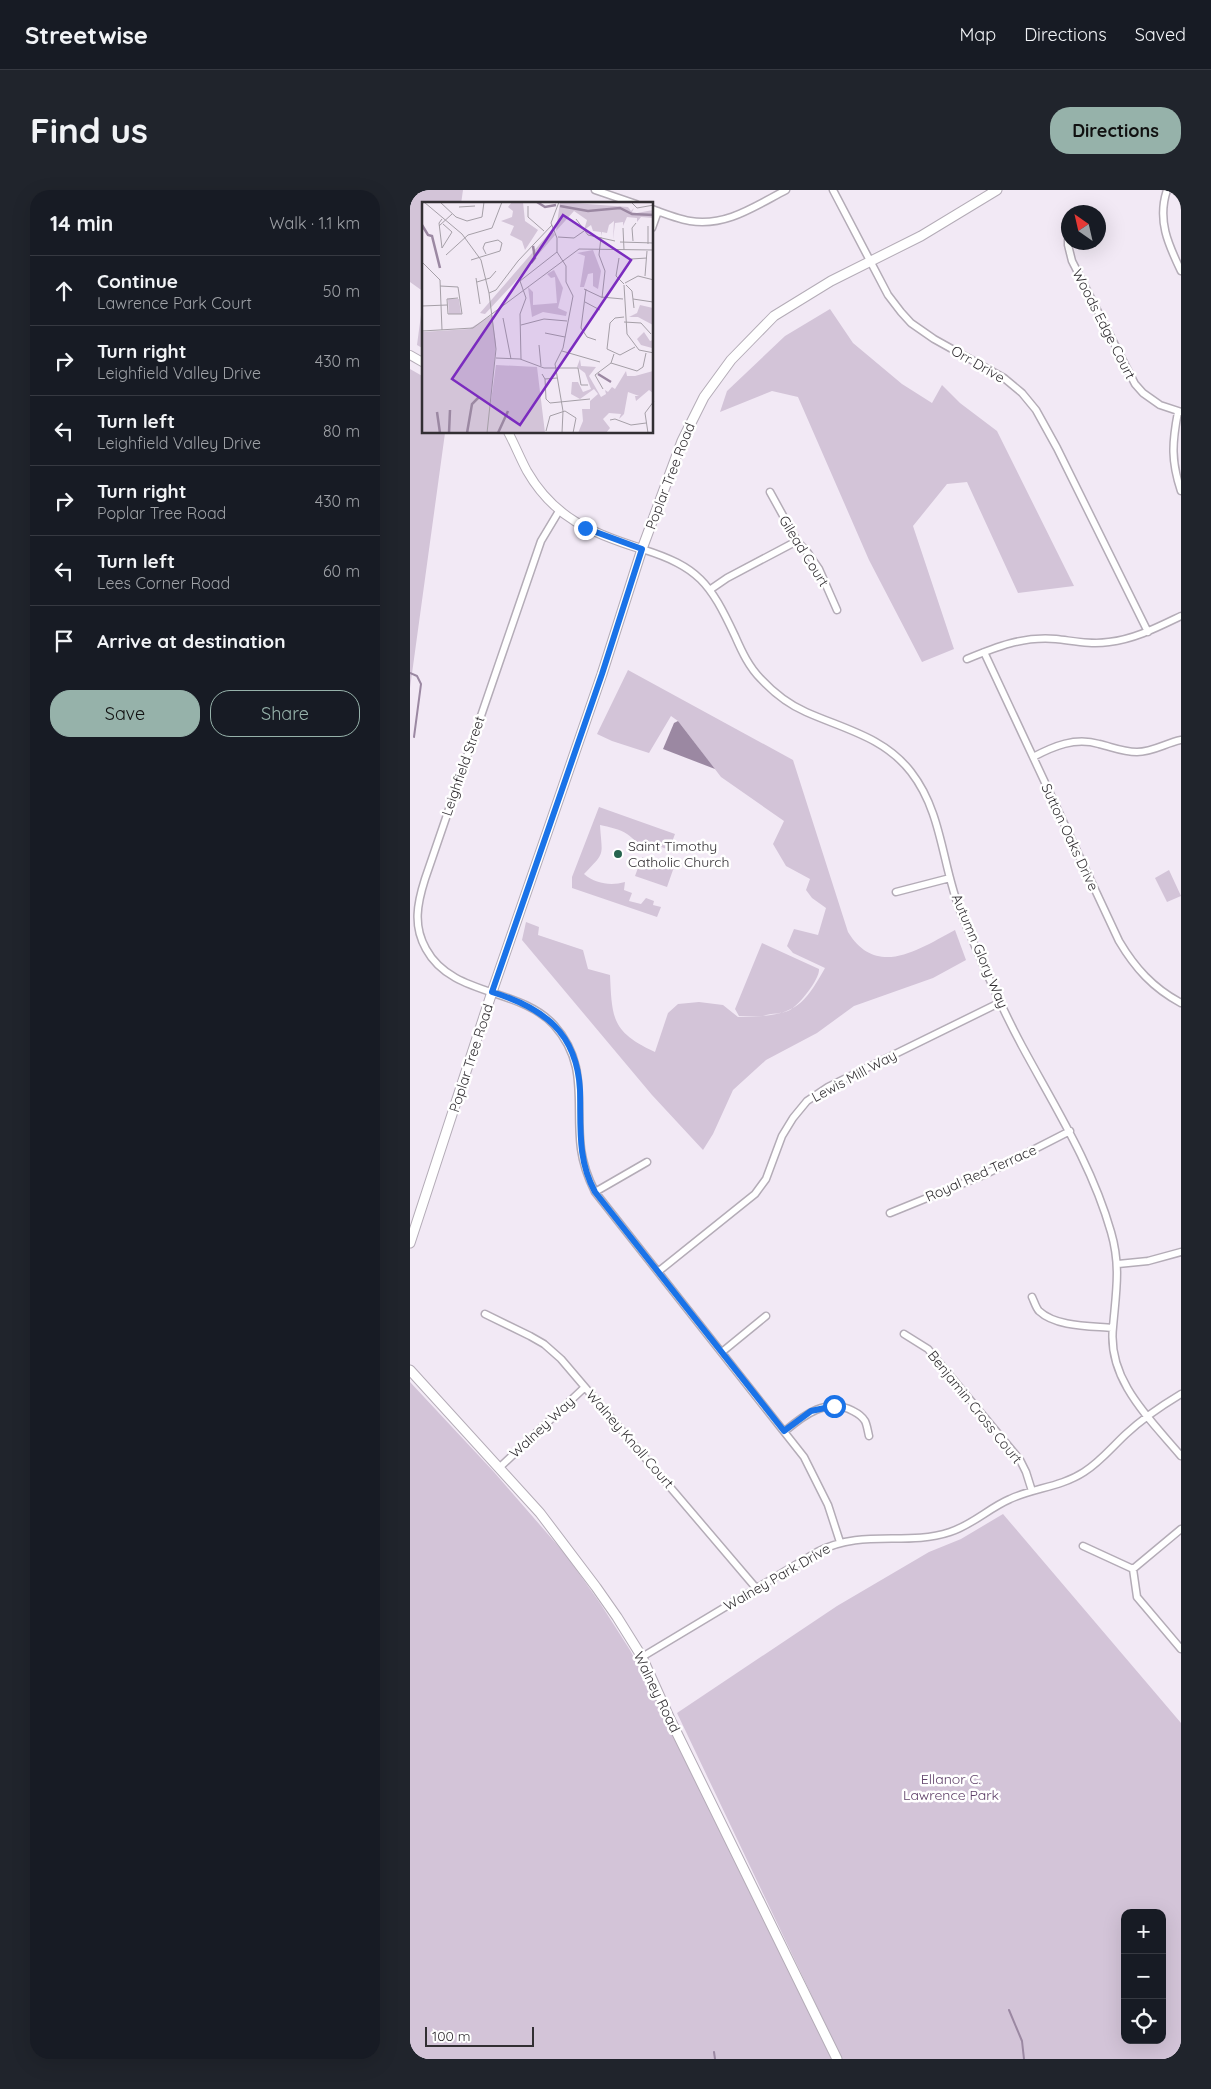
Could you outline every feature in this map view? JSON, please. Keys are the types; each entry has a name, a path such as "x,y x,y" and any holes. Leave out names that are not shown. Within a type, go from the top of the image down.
{"main road":[{"name":"Poplar Tree Road","path":"410,1243 492,992 602,674 642,549 691,421 708,391 730,360 774,316 812,292 921,236 996,190"},
{"name":"Walney Road","path":"410,1370 540,1513 618,1617 642,1657 670,1719 837,2059"}],"street":[{"path":"595,190 630,202"},
{"path":"655,210 688,221 719,221 736,216 786,190"},
{"name":"Orr Drive","path":"833,190 888,295 911,323 934,339 1004,378 1022,393 1036,410 1057,448 1148,632"},
{"path":"1167,190 1162,224 1167,242 1181,271"},
{"name":"Woods Edge Court","path":"1069,250 1072,261 1130,378 1149,398 1179,412"},
{"path":"410,355 422,362"},
{"path":"1179,412 1173,438 1172,458 1181,491"},
{"path":"509,434 533,481 559,512 577,524 596,533 642,549"},
{"name":"Gilead Court","path":"770,492 797,541 819,569 837,610"},
{"name":"Leighfield Street","path":"559,512 540,541 418,901 417,920 419,934 424,947 442,969 458,979 521,1002 537,1010 553,1025 570,1048 579,1076 579,1127 582,1157 595,1192 804,1457 818,1483 840,1542"},
{"path":"711,589 727,578 797,541"},
{"name":"Autumn Glory Way","path":"642,549 681,564 711,589 745,658 759,677 783,700 805,712 856,731 881,744 900,758 913,774 931,807 942,840 950,878 960,911 1021,1043 1070,1131 1088,1168 1111,1232 1118,1264 1117,1298 1112,1328 1113,1349 1117,1367 1131,1396 1181,1456"},
{"path":"967,659 1002,644 1026,639 1055,639 1096,644 1120,641 1148,632 1181,616"},
{"name":"Sutton Oaks Drive","path":"984,652 1129,958 1152,984 1181,1003"},
{"path":"1033,756 1058,745 1075,741 1092,742 1119,750 1136,752 1155,749 1181,740"},
{"path":"896,892 950,878"},
{"name":"Lewis Mill Way","path":"658,1271 755,1194 766,1179 782,1136 793,1118 807,1101 828,1087 1001,1002"},
{"name":"Royal Red Terrace","path":"890,1213 986,1174 1070,1131"},
{"path":"595,1192 647,1162"},
{"path":"1118,1264 1148,1261 1181,1252"},
{"path":"1032,1297 1038,1310 1048,1317 1075,1326 1112,1328"},
{"name":"Walney Knoll Court","path":"485,1314 544,1344 562,1359 756,1588"},
{"path":"722,1352 766,1316"},
{"name":"Benjamin Cross Court","path":"904,1334 928,1349 1020,1460 1032,1491"},
{"name":"Walney Way","path":"499,1468 585,1387"},
{"name":"Walney Park Drive","path":"642,1657 816,1552 840,1542 857,1539 925,1537 948,1533 964,1526 1008,1500 1032,1491 1067,1482 1100,1460 1147,1416 1181,1394"},
{"path":"784,1431 811,1411 834,1406 849,1409 860,1415 865,1421 869,1436"},
{"path":"1133,1569 1181,1529"},
{"path":"1083,1546 1133,1569"},
{"path":"1133,1569 1137,1597 1181,1649"}],"green space":[{"path":"410,190 463,190 461,202 422,202 422,291 410,282"},
{"path":"422,307 422,348 417,345"},
{"path":"830,309 853,343 902,384 932,403 942,385 960,403 997,431 1074,586 1018,593 967,482 947,484 913,526 954,649 922,662 869,560 798,397 772,391 720,412 727,391 785,336"},
{"path":"410,369 422,376 422,434 445,434 410,688"},
{"path":"628,670 793,760 848,932 859,946 872,954 885,957 899,956 927,945 955,930 966,960 933,978 854,1006 817,1033 766,1060 733,1090 713,1134 703,1150 652,1095 522,940 526,922 539,927 538,935 583,950 588,969 610,975 612,1003 617,1023 630,1038 655,1052 668,1013 678,1004 699,1002 723,1005 738,1017 763,1016 739,1016 735,1009 762,943 819,969 813,985 793,1008 801,1002 813,988 825,968 793,953 787,946 794,929 818,935 826,908 812,898 806,890 810,879 786,866 773,844 784,821 721,777 678,721 671,716 649,753 597,734"},
{"path":"599,807 675,834 669,850 649,842 646,848 624,832 600,825 601,853 584,874 604,883 625,882 624,890 632,893 629,901 641,904 646,898 654,901 653,905 661,907 657,917 572,888 572,877"},
{"path":"642,857 674,867 667,887 635,876"},
{"path":"1169,870 1181,896 1167,902 1155,878"},
{"path":"410,1382 494,1472 566,1555 630,1650 659,1705 833,2059 410,2059"},
{"name":"Ellanor C. Lawrence Park","path":"1003,1514 1181,1723 1181,2059 842,2059 677,1713 837,1606 929,1552 961,1539"}],"shaded area":[{"path":"678,721 715,769 663,749 674,723"}],"waterway":[{"path":"410,673 417,676 421,684 414,737"},
{"path":"1009,2010 1022,2041 1024,2059"},
{"path":"714,2052 715,2059"}],"place":[{"name":"Saint Timothy Catholic Church","path":"618,854"}],"route":[{"path":"585,528 642,549 566,782 492,992 537,1010 560,1032 570,1048 579,1076 580,1147 586,1171 595,1192 784,1431 811,1411 834,1406"}]}
